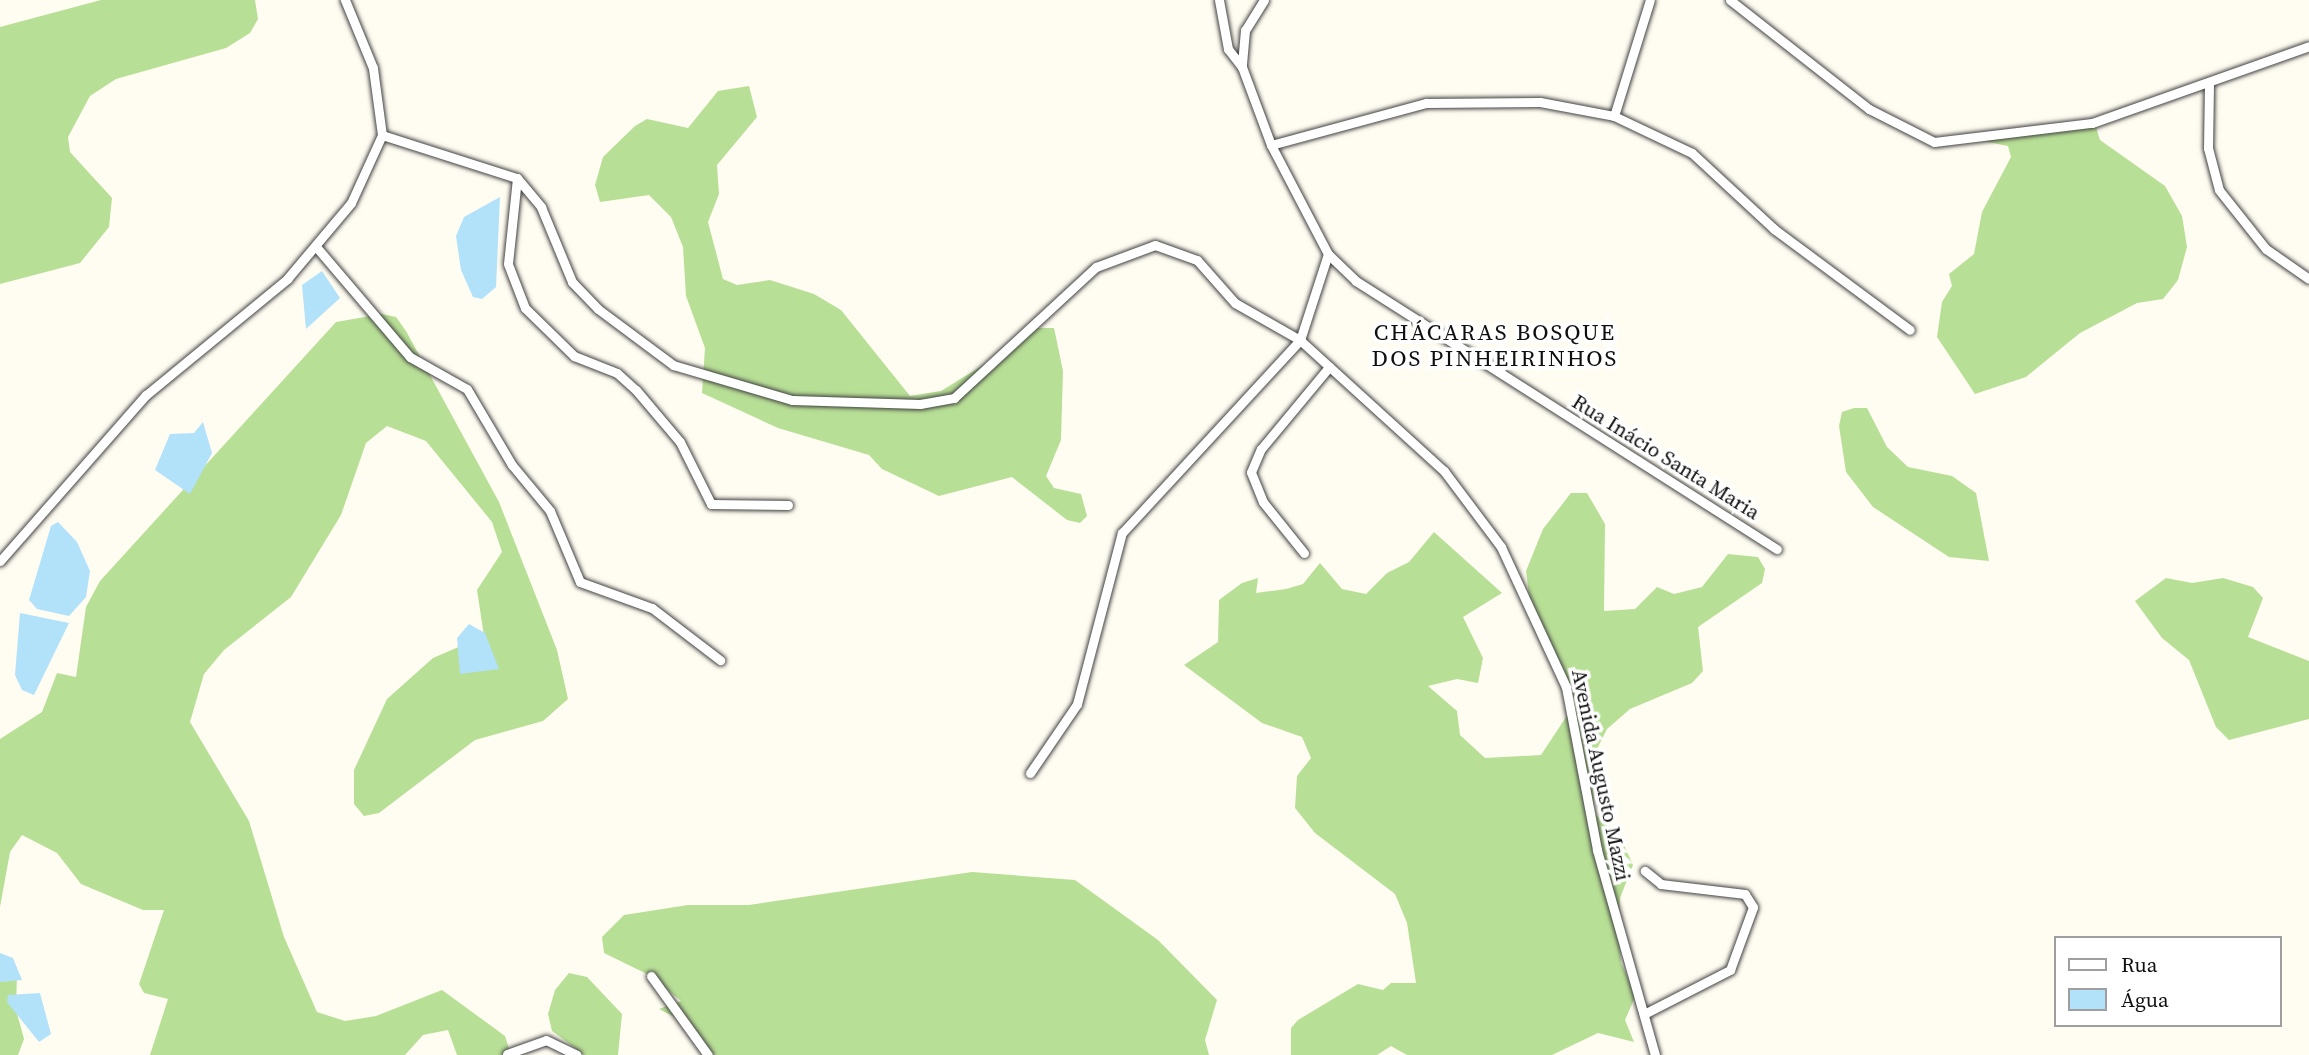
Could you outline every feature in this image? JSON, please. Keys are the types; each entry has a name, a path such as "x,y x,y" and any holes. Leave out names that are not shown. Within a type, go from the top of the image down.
{"street":[{"path":"0,561 146,395 318,249 351,203 382,135 373,68 345,0"},
{"name":"Rua Inácio Santa Maria","path":"1219,0 1228,49 1242,67 1271,145 1328,254 1356,281 1777,549"},
{"path":"1242,67 1245,30 1264,0"},
{"path":"1614,116 1650,0"},
{"path":"1730,0 1869,109 1934,142 2068,129 2209,85 2309,46"},
{"path":"2209,85 2208,148 2219,190 2266,249 2309,279"},
{"path":"1271,145 1426,103 1540,103 1614,116 1692,153 1774,229 1909,330"},
{"path":"382,135 517,178 508,264 525,308 573,356 617,373 636,390 680,442 711,504 788,505"},
{"name":"Avenida Augusto Mazzi","path":"517,178 541,207 572,282 591,304 673,365 765,395 872,404 954,398 1096,267 1155,245 1183,249 1250,316 1300,340 1471,501 1518,578 1566,687 1597,850 1655,1055"},
{"path":"318,249 410,357 467,389 512,465 550,510 580,582 645,604 720,660"},
{"path":"1030,773 1077,704 1107,578 1128,524 1300,340 1328,254"},
{"path":"1304,553 1263,502 1251,472 1262,449 1329,367"},
{"path":"1644,1014 1730,970 1754,907 1745,894 1661,884 1645,871"},
{"path":"651,976 708,1055"},
{"path":"507,1054 546,1040 577,1055"}],"green space":[{"path":"101,0 255,0 258,19 250,33 226,48 116,79 90,96 68,137 70,152 112,198 109,227 80,263 0,284 0,27"},
{"path":"749,86 757,117 717,165 719,194 708,222 723,279 737,285 770,280 814,294 841,310 910,396 941,391 988,362 1025,328 1054,328 1063,371 1061,440 1046,476 1054,488 1081,494 1087,516 1080,523 1067,520 1012,477 939,496 882,469 869,455 778,428 702,393 705,348 686,296 683,247 671,217 649,195 600,202 595,185 603,157 635,126 647,119 688,128 718,91"},
{"path":"2096,127 2100,140 2165,186 2182,216 2187,247 2178,280 2163,299 2137,303 2080,333 2026,377 1975,394 1937,337 1942,302 1952,286 1949,274 1974,254 1982,212 2011,157 2008,146 1982,141"},
{"path":"382,314 396,317 406,331 499,502 557,650 568,699 543,721 475,740 379,813 364,816 354,804 354,770 387,699 433,658 484,636 477,590 502,552 492,522 426,441 387,426 366,443 341,515 291,597 224,650 204,674 190,722 249,821 284,937 317,1012 345,1021 376,1016 442,990 505,1036 511,1055 457,1055 448,1030 423,1035 405,1055 150,1055 168,999 144,993 139,984 164,910 143,910 81,884 57,853 22,835 10,852 0,907 0,739 42,712 57,673 76,677 86,607 100,581 336,322"},
{"path":"1867,408 1887,447 1908,467 1952,476 1976,493 1989,561 1949,557 1873,507 1846,472 1839,426 1842,412"},
{"path":"1571,493 1587,493 1605,524 1604,611 1635,609 1657,587 1674,594 1702,587 1728,554 1758,557 1765,569 1762,583 1698,627 1703,671 1692,683 1630,709 1607,729 1593,757 1594,813 1620,836 1633,865 1620,898 1619,929 1621,963 1636,995 1625,1020 1634,1042 1598,1033 1552,1055 1407,1055 1391,1046 1377,1055 1291,1055 1291,1028 1298,1020 1358,984 1383,990 1391,983 1416,983 1407,923 1395,894 1315,833 1295,808 1297,776 1311,758 1302,737 1262,723 1184,665 1218,642 1219,600 1242,583 1258,578 1256,593 1286,589 1303,584 1320,563 1342,589 1366,594 1387,573 1409,562 1434,532 1502,593 1463,617 1483,658 1478,683 1457,679 1428,686 1457,711 1460,735 1485,758 1541,755 1576,702 1533,628 1526,571 1543,529"},
{"path":"2166,578 2192,583 2223,578 2253,587 2263,598 2248,637 2309,661 2309,719 2229,740 2216,727 2189,660 2162,638 2135,601"},
{"path":"972,872 1075,880 1158,940 1217,1000 1205,1040 1209,1055 709,1055 680,1020 659,1009 681,1001 649,975 604,953 602,937 624,915 688,905 749,905"},
{"path":"0,964 17,973 16,1010 24,1039 18,1055 0,1055"},
{"path":"569,973 587,977 622,1014 618,1055 584,1055 552,1031 548,1014 555,990"}],"water":[{"path":"500,197 496,287 482,299 473,297 461,270 456,236 464,217"},
{"path":"322,271 340,298 306,329 302,285"},
{"path":"203,422 212,453 190,494 155,470 170,434 194,433"},
{"path":"58,522 77,542 90,571 86,597 69,616 37,609 29,600 51,526"},
{"path":"20,613 69,623 34,695 22,690 15,675"},
{"path":"469,624 485,633 499,669 460,674 457,638"},
{"path":"0,953 13,958 22,980 0,982"},
{"path":"40,993 51,1034 39,1042 7,1002 8,995"}],"district":[{"name":"CHÁCARAS BOSQUE DOS PINHEIRINHOS","path":"1495,345"}]}
